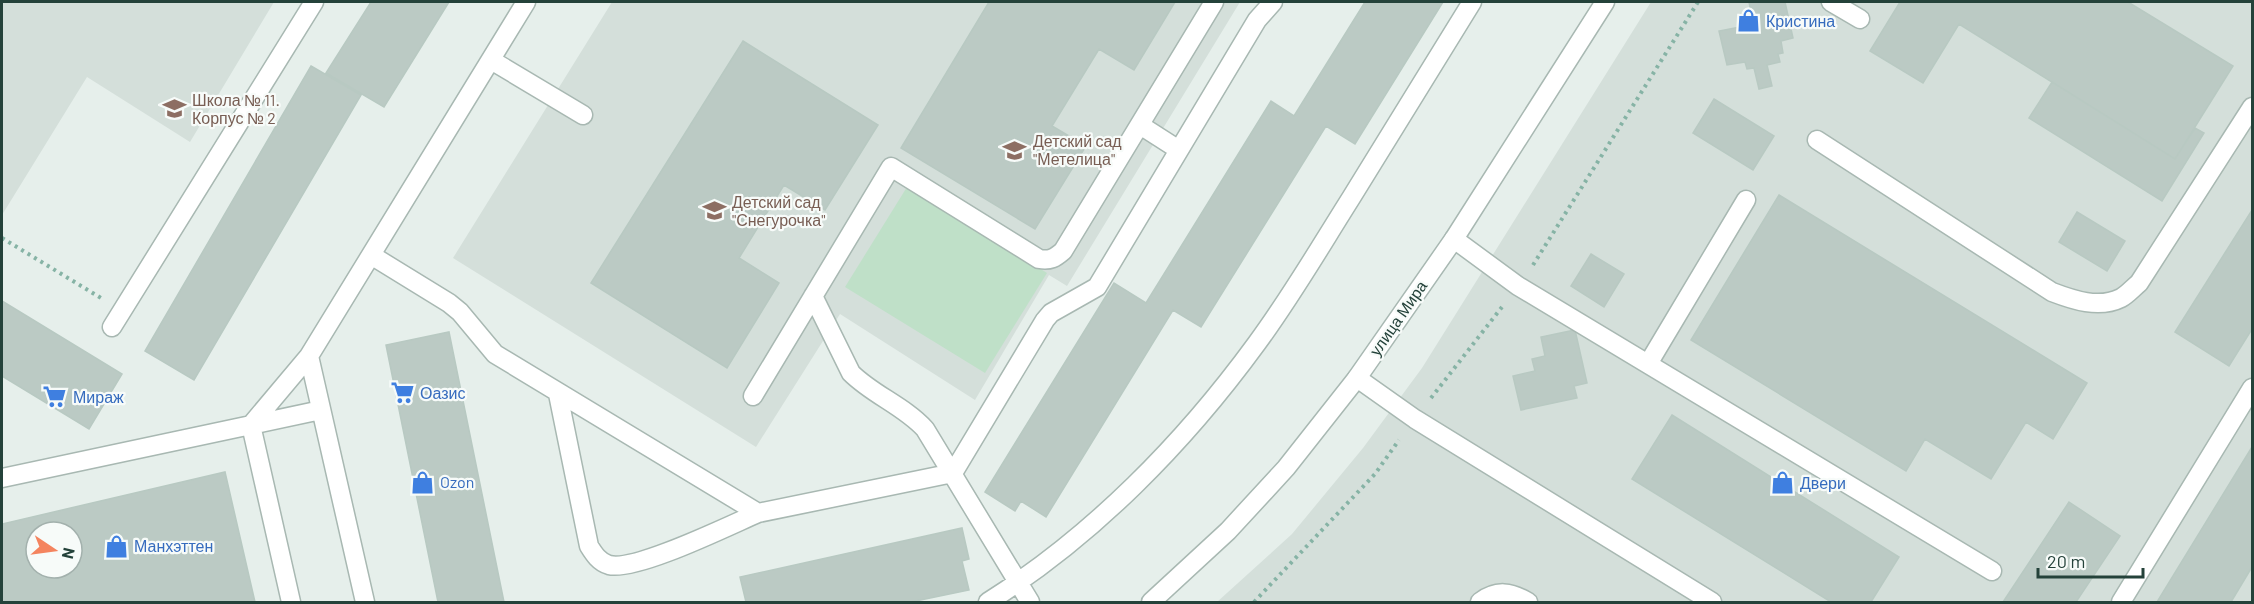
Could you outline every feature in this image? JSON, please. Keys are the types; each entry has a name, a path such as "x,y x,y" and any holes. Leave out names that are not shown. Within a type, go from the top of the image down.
{"street":[{"path":"112,327 314,2"},
{"path":"251,425 309,356 526,2"},
{"path":"753,396 891,167 1039,259 1048,261 1056,258 1063,251 1214,2"},
{"path":"558,394 589,546 597,558 608,565 621,566 648,560 758,513 953,473 1045,320 1051,313 1097,287 1257,20 1273,2"},
{"path":"988,603 1018,583 1105,514 1168,449 1256,344 1297,285 1472,2"},
{"name":"улица Мира","path":"1151,603 1228,531 1286,468 1357,378 1454,239 1605,2"},
{"path":"1831,2 1860,19"},
{"path":"491,60 583,115"},
{"path":"1817,141 2052,292 2073,300 2100,303 2121,298 2139,283 2253,107"},
{"path":"1140,125 1179,150"},
{"path":"1648,364 1746,200"},
{"path":"1454,239 1518,286 1992,571"},
{"path":"371,255 449,303 460,312 495,354 758,513"},
{"path":"813,296 851,372 860,382 916,419 925,429 1030,603"},
{"path":"309,356 365,603"},
{"path":"1357,378 1415,419 1712,603"},
{"path":"2121,603 2253,388"},
{"path":"2,478 321,410"},
{"path":"251,425 291,603"},
{"path":"1480,603 1489,596 1502,592 1515,594 1528,603"}],"path":[{"path":"1254,603 1375,474 1518,286 1698,2"},
{"path":"2,238 122,311"}],"shaded area":[{"name":"Школа № 11. Корпус № 2","path":"2,2 274,2 190,142 87,77 2,215"},
{"name":"Детский сад \"Снегурочка\"","path":"612,2 1240,2 1067,286 1049,275 975,400 840,314 756,447 453,258"},
{"path":"1651,2 2252,2 2252,602 1217,602 1292,534 1363,448 1422,368"}],"green space":[{"path":"907,187 1047,273 985,373 845,287"}],"building":[{"path":"371,2 449,2 384,107 326,73"},
{"path":"989,2 1175,2 1134,70 1099,49 1052,126 1086,146 1035,229 901,148"},
{"path":"1365,2 1443,2 1355,144 1326,126 1201,327 1173,310 1046,517 1021,501 1015,511 985,492 1114,283 1146,303 1271,101 1294,116"},
{"path":"1749,2 1785,2 1793,38 1781,41 1783,53 1778,54 1780,62 1767,65 1772,86 1759,89 1754,68 1747,69 1745,62 1727,65 1719,31 1740,27 1738,15 1751,12"},
{"path":"1900,2 2128,2 2233,66 2175,159 1959,24 1923,83 1870,51"},
{"path":"743,41 878,125 825,210 784,185 739,258 779,283 727,368 591,283"},
{"path":"311,66 361,95 194,380 145,351"},
{"path":"2052,82 2175,159 2195,128 2204,133 2162,201 2029,118"},
{"path":"1714,99 1774,136 1753,170 1693,133"},
{"path":"1779,195 2087,383 2053,439 2026,422 1991,479 1925,439 1906,471 1691,340"},
{"path":"2252,210 2252,329 2229,366 2175,332"},
{"path":"2077,212 2125,241 2107,271 2059,242"},
{"path":"1591,254 1624,274 1604,307 1571,286"},
{"path":"2,301 122,374 89,429 2,376"},
{"path":"1575,330 1587,383 1574,386 1577,398 1521,410 1513,376 1535,371 1532,359 1545,356 1541,337"},
{"path":"449,332 504,602 438,602 386,345"},
{"path":"1672,415 1899,557 1871,602 1831,602 1632,479"},
{"path":"2252,447 2252,567 2231,602 2157,602"},
{"path":"225,472 255,602 2,602 2,524"},
{"path":"2069,502 2120,536 2076,602 2003,602"},
{"path":"962,528 969,559 962,561 969,590 911,602 746,602 740,577"}],"place":[{"name":"Кристина","path":"1748,21"},
{"name":"Школа № 11. Корпус № 2","path":"174,109"},
{"name":"Детский сад \"Метелица\"","path":"1015,150"},
{"name":"Детский сад \"Снегурочка\"","path":"714,211"},
{"name":"Оазис","path":"402,393"},
{"name":"Мираж","path":"55,397"},
{"name":"Ozon","path":"422,482"},
{"name":"Двери","path":"1782,483"},
{"name":"Манхэттен","path":"116,546"}]}
